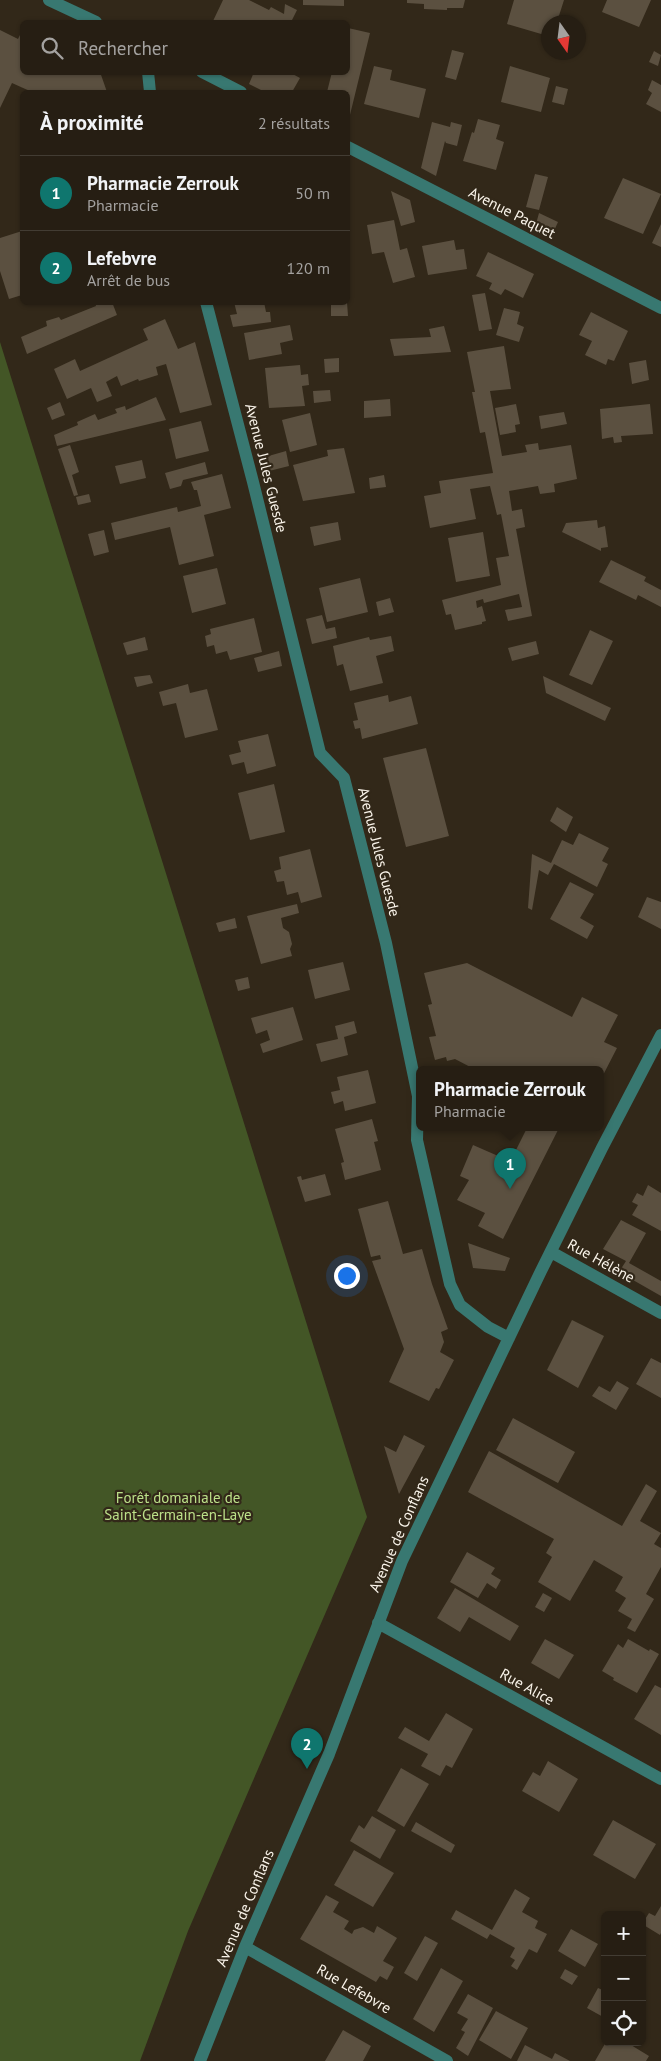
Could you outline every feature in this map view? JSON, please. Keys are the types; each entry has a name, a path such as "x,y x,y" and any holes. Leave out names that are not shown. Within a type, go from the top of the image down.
{"street":[{"path":"49,0 92,20"},
{"path":"148,75 150,90"},
{"path":"208,75 237,90"},
{"name":"Avenue Paquet","path":"350,148 661,308"},
{"name":"Avenue Jules Guesde","path":"207,305 320,753 344,778 386,943 416,1086"},
{"name":"Avenue de Conflans","path":"200,2061 245,1947 329,1754 402,1561 508,1338 602,1148 661,1035"},
{"name":"Avenue Jules Guesde","path":"417,1131 417,1140 450,1284 460,1305 488,1327 508,1338"},
{"name":"Rue Hélène","path":"551,1252 661,1313"},
{"name":"Rue Alice","path":"378,1623 661,1779"},
{"name":"Rue Lefebvre","path":"245,1947 447,2061"}],"green space":[{"name":"Forêt domaniale de Saint-Germain-en-Laye","path":"0,342 367,1517 188,1931 140,2061 0,2061"}],"building":[{"path":"223,0 249,0 269,10 271,7 284,14 285,4 297,10 292,20 213,20"},
{"path":"303,0 344,0 344,6 303,5"},
{"path":"407,0 465,0 463,8 447,8 447,10 424,9 424,4 407,3"},
{"path":"514,0 564,0 559,15 541,15 541,34 507,24"},
{"path":"607,0 651,0 639,27 602,12"},
{"path":"350,28 370,33 350,115 350,90 328,90 331,75 350,75"},
{"path":"0,30 18,39 20,35 20,75 101,75 106,90 28,90 12,83 0,108"},
{"path":"452,50 464,53 456,80 445,77"},
{"path":"654,51 661,55 658,66 649,62"},
{"path":"374,66 392,70 390,80 426,89 419,118 364,104"},
{"path":"510,66 550,78 541,112 501,102"},
{"path":"253,75 294,75 300,78 293,90 261,90 249,84"},
{"path":"652,80 661,85 661,112 646,104 652,93 648,90"},
{"path":"556,86 568,89 564,105 552,102"},
{"path":"478,119 500,125 496,139 504,142 496,170 463,161"},
{"path":"432,122 450,127 451,122 462,125 457,146 445,141 436,176 421,168"},
{"path":"535,174 548,177 539,210 526,207"},
{"path":"623,178 661,194 643,234 604,218"},
{"path":"391,191 410,200 415,222 401,226"},
{"path":"539,213 558,222 553,233 536,224"},
{"path":"394,220 400,250 407,248 415,277 393,283 384,252 372,254 367,225"},
{"path":"661,224 661,247 652,243"},
{"path":"20,232 20,296 9,299 0,271 0,238"},
{"path":"454,240 456,250 464,249 467,269 428,275 422,246"},
{"path":"488,252 534,274 523,298 505,289 501,295 489,289 492,283 476,276"},
{"path":"485,293 492,329 479,331 472,295"},
{"path":"113,305 117,315 27,354 21,337 47,326 46,321 59,317 61,320 96,306"},
{"path":"235,305 265,305 266,312 270,312 271,322 233,327 230,315 237,314"},
{"path":"331,305 347,305 348,316 331,316"},
{"path":"504,308 520,312 517,324 524,327 519,342 496,335"},
{"path":"591,312 628,331 614,361 608,359 606,365 585,355 592,341 579,335"},
{"path":"165,319 178,349 195,342 212,405 180,413 166,364 156,367 158,375 139,381 138,379 121,386 117,376 106,382 112,396 97,402 91,388 67,399 54,369 75,359 80,371 148,340 143,329"},
{"path":"290,325 293,340 280,343 282,354 249,360 244,333"},
{"path":"444,326 451,352 394,356 390,339 431,337 429,329"},
{"path":"504,346 511,389 490,391 502,456 527,452 525,445 538,443 539,450 571,445 577,479 554,484 555,492 540,494 538,486 509,491 512,511 522,509 525,527 516,529 532,616 508,621 505,610 522,607 519,594 484,603 483,599 476,601 477,608 482,606 486,621 482,622 482,624 455,630 451,614 446,615 442,600 501,585 496,558 509,556 501,514 497,515 490,486 470,489 476,519 430,528 424,496 441,493 439,481 493,473 485,432 480,433 472,392 475,392 467,352"},
{"path":"339,358 339,372 325,373 324,359"},
{"path":"646,360 649,380 632,384 629,363"},
{"path":"300,365 301,375 308,374 309,385 302,386 305,406 269,408 265,368"},
{"path":"330,390 331,401 314,403 313,391"},
{"path":"156,397 166,420 57,446 54,435 78,425 77,422 95,414 98,420 117,413 115,409 125,406 126,410"},
{"path":"390,399 391,416 364,418 364,401"},
{"path":"60,402 65,415 52,420 47,408"},
{"path":"516,404 520,424 515,425 516,432 500,435 495,408"},
{"path":"650,404 653,434 621,436 622,442 614,443 613,437 602,439 600,409"},
{"path":"564,412 567,424 541,429 539,416"},
{"path":"310,413 317,445 290,452 282,420"},
{"path":"201,421 209,451 176,459 169,429"},
{"path":"70,445 79,472 72,475 78,495 74,496 58,449"},
{"path":"344,448 355,493 303,501 293,465 328,456 327,450"},
{"path":"286,451 289,466 269,471 265,457"},
{"path":"142,460 146,478 120,484 115,466"},
{"path":"205,462 208,474 183,480 181,486 170,489 165,473"},
{"path":"222,474 231,508 204,515 214,556 179,565 170,527 115,540 111,523 177,507 178,512 201,506 197,490 194,490 191,482"},
{"path":"384,475 386,487 370,489 369,478"},
{"path":"89,494 91,502 78,505 76,497"},
{"path":"597,520 598,528 605,526 608,547 601,548 601,551 562,532 566,523"},
{"path":"338,522 341,540 314,546 310,527"},
{"path":"104,530 109,552 94,556 88,534"},
{"path":"483,532 490,576 456,582 448,538"},
{"path":"611,560 646,577 644,581 661,590 661,607 638,595 636,600 599,582"},
{"path":"217,568 226,604 192,613 183,576"},
{"path":"360,578 368,612 327,622 319,588"},
{"path":"390,598 394,612 379,616 376,602"},
{"path":"322,615 326,629 335,627 337,638 312,644 306,619"},
{"path":"254,618 262,652 230,660 227,651 216,654 214,645 207,647 205,636 211,634 210,629"},
{"path":"590,630 613,641 592,685 569,675"},
{"path":"391,636 394,651 376,656 383,683 350,691 343,664 337,666 333,646 369,637 370,640"},
{"path":"145,637 148,650 127,655 123,643"},
{"path":"536,641 539,654 512,661 508,648"},
{"path":"279,651 282,666 258,672 254,658"},
{"path":"150,675 153,683 137,687 134,677"},
{"path":"543,676 611,708 605,721 546,693"},
{"path":"188,684 190,693 207,689 218,730 185,738 176,703 163,706 159,692"},
{"path":"388,695 389,702 411,696 418,724 362,739 360,728 355,729 353,721 358,720 354,703"},
{"path":"268,734 276,766 247,774 244,762 232,765 229,755 241,752 238,741"},
{"path":"426,748 449,836 406,847 383,758"},
{"path":"274,784 285,832 250,840 238,793"},
{"path":"557,807 573,817 566,832 550,821"},
{"path":"579,833 609,848 602,861 608,864 597,887 554,864 548,875 539,870 532,910 528,908 532,854 551,863 562,840 573,845"},
{"path":"310,849 322,897 301,903 298,892 287,895 284,881 277,882 274,871 281,869 279,857"},
{"path":"570,882 594,894 580,918 594,926 587,939 550,919"},
{"path":"647,897 661,902 661,929 638,917"},
{"path":"297,904 299,913 281,918 283,928 289,932 292,956 261,964 247,916"},
{"path":"235,918 237,928 219,932 216,923"},
{"path":"343,962 350,990 315,999 308,970"},
{"path":"467,963 572,1017 582,997 618,1015 604,1042 617,1048 604,1073 604,1066 468,1066 455,1059 447,1061 446,1057 435,1060 429,1037 436,1036 428,1005 432,1004 424,973"},
{"path":"248,977 250,988 238,991 235,980"},
{"path":"293,1007 303,1040 263,1053 260,1044 270,1040 267,1030 256,1034 251,1018"},
{"path":"354,1021 357,1033 344,1037 348,1055 321,1062 316,1044 338,1039 335,1026"},
{"path":"368,1070 376,1103 345,1111 343,1101 334,1104 331,1092 340,1090 337,1077"},
{"path":"372,1119 378,1141 374,1142 381,1170 345,1180 341,1163 344,1162 335,1129"},
{"path":"526,1131 557,1131 503,1239 478,1226 485,1213 457,1200 469,1180 460,1176 473,1145 505,1159 508,1154 513,1156"},
{"path":"325,1174 331,1195 305,1202 297,1177 301,1176 302,1180"},
{"path":"648,1185 661,1193 661,1231 632,1215 638,1205 632,1202 637,1193 643,1196"},
{"path":"388,1201 403,1254 422,1249 448,1329 441,1332 444,1342 440,1352 454,1360 439,1389 436,1388 429,1401 389,1382 404,1349 372,1261 381,1259 380,1255 371,1257 358,1209"},
{"path":"621,1220 646,1233 629,1263 661,1281 661,1296 619,1272 626,1261 603,1249"},
{"path":"468,1243 510,1258 505,1271 473,1268"},
{"path":"572,1320 604,1336 578,1388 547,1370"},
{"path":"651,1358 661,1363 661,1398 636,1384"},
{"path":"617,1381 629,1388 616,1410 592,1396 599,1386 610,1392"},
{"path":"513,1418 575,1452 558,1483 496,1450"},
{"path":"404,1435 425,1446 399,1494 384,1446 396,1452"},
{"path":"489,1451 622,1526 646,1484 657,1491 640,1521 661,1533 654,1544 661,1548 661,1567 646,1594 654,1599 635,1632 627,1628 632,1619 618,1611 626,1598 615,1591 623,1577 594,1560 570,1601 538,1582 552,1557 546,1553 554,1539 468,1492"},
{"path":"467,1552 495,1568 491,1574 501,1580 496,1589 487,1583 478,1598 450,1582"},
{"path":"455,1588 519,1626 510,1641 469,1617 460,1632 437,1618"},
{"path":"543,1593 552,1598 544,1612 535,1607"},
{"path":"545,1639 574,1655 559,1679 531,1663"},
{"path":"628,1639 649,1651 650,1649 659,1654 637,1693 613,1680 614,1678 602,1671 618,1644 623,1648"},
{"path":"655,1685 661,1688 661,1735 634,1719"},
{"path":"446,1713 473,1729 452,1768 446,1765 440,1776 421,1766 428,1754 398,1738 405,1727 429,1741"},
{"path":"548,1761 578,1779 559,1812 522,1791 533,1772 540,1776"},
{"path":"401,1768 429,1784 404,1827 377,1811"},
{"path":"372,1816 396,1830 380,1859 350,1841 359,1825 364,1829"},
{"path":"613,1820 656,1844 635,1879 593,1855"},
{"path":"416,1822 455,1845 451,1853 411,1831"},
{"path":"354,1850 394,1873 373,1907 334,1885"},
{"path":"515,1889 530,1898 522,1912 538,1921 535,1928 547,1934 537,1953 529,1949 517,1970 511,1966 515,1960 510,1957 515,1948 490,1934 487,1939 451,1919 456,1910 492,1930"},
{"path":"326,1895 339,1902 333,1912 349,1921 344,1929 352,1934 354,1930 363,1927 374,1933 377,1926 397,1938 383,1961 394,1967 387,1980 380,1976 376,1982 300,1939"},
{"path":"661,1906 660,1935 646,1926 646,1918 649,1913 655,1916"},
{"path":"571,1929 598,1944 585,1967 558,1951"},
{"path":"425,1936 438,1943 417,1981 404,1973"},
{"path":"441,1968 463,1981 434,2032 413,2019"},
{"path":"565,1969 578,1976 572,1985 560,1978"},
{"path":"598,1988 601,1989 601,2016 587,2008"},
{"path":"468,1994 493,2008 468,2056 456,2048 465,2032 461,2030 468,2019 457,2013"},
{"path":"496,2011 528,2028 511,2059 479,2040"},
{"path":"343,2030 371,2046 363,2061 325,2061"},
{"path":"525,2045 552,2059 555,2053 570,2061 517,2061"},
{"path":"604,2046 633,2046 649,2056 646,2061 595,2061"}],"place":[{"name":"Pharmacie Zerrouk","path":"510,1189"},
{"name":"Lefebvre","path":"307,1769"}]}
